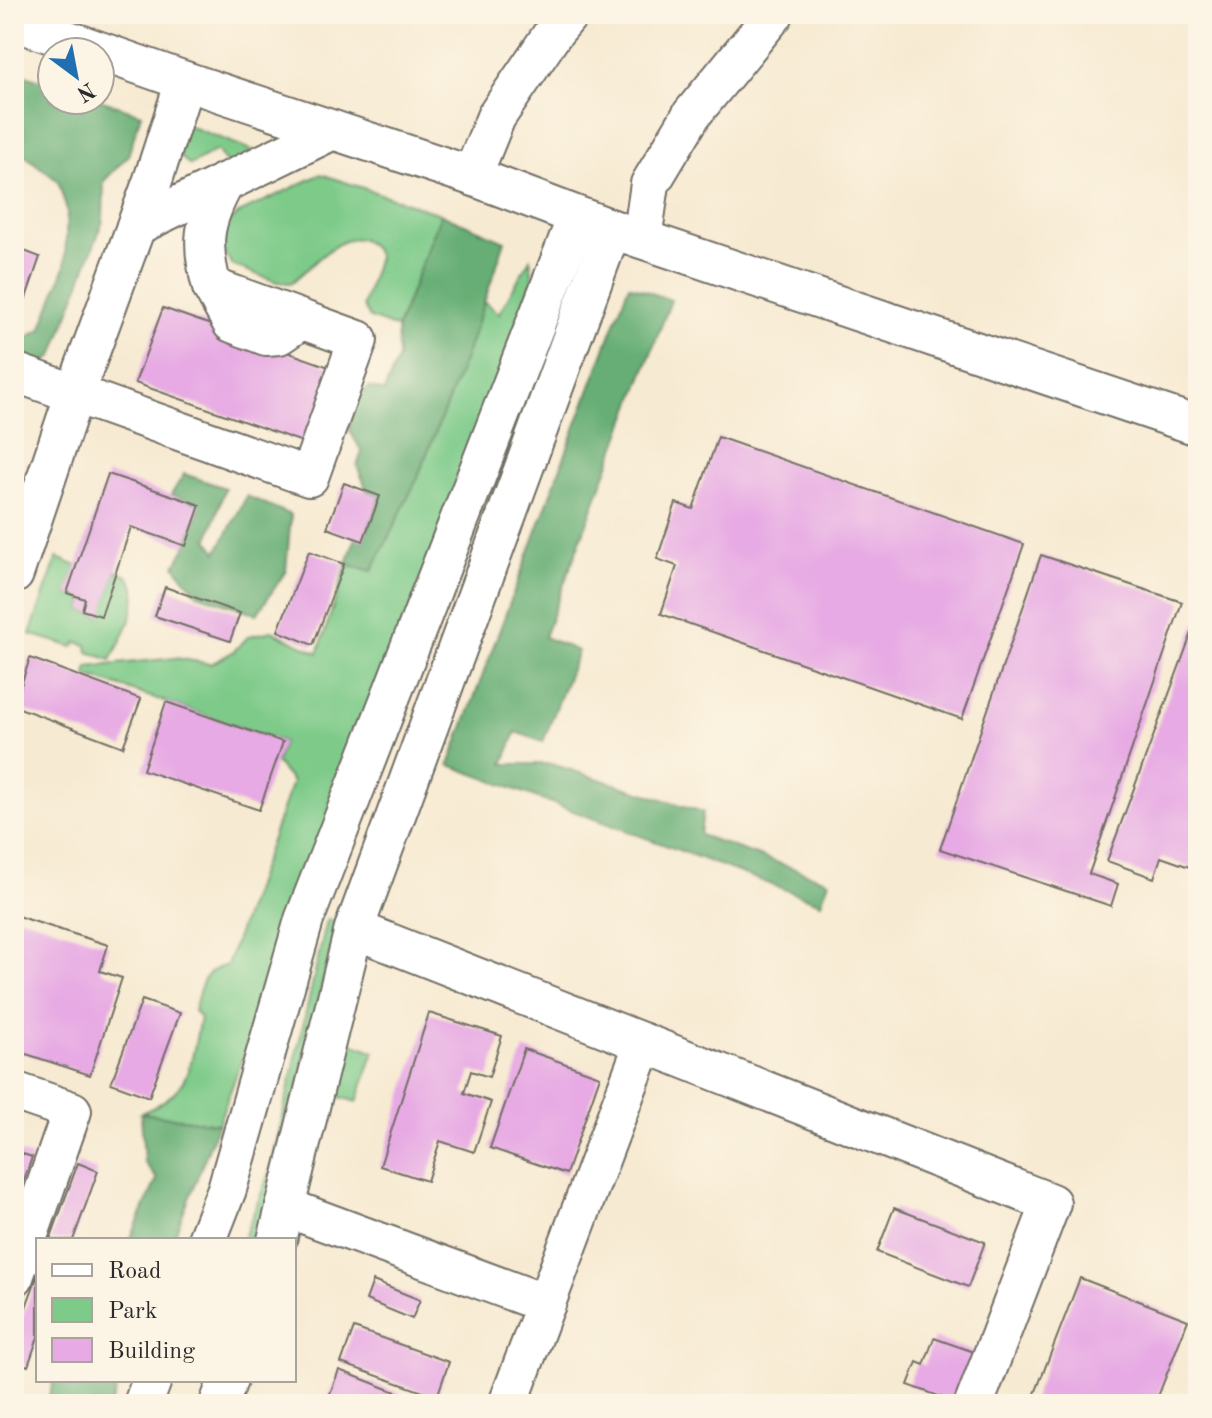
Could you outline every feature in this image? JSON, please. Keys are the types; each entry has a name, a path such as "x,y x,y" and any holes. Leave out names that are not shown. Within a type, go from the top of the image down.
{"street":[{"path":"472,176 496,117 569,14"},
{"path":"208,1238 227,1189 304,920 610,228 650,184 692,114 774,14"},
{"path":"14,21 472,176 610,228 1198,426"},
{"path":"14,574 185,81"},
{"path":"136,226 333,130"},
{"path":"14,372 309,477 358,340 212,287 205,261 208,214 225,182"},
{"path":"546,1304 281,1224 354,929 610,228"},
{"path":"354,929 1051,1203 974,1404"},
{"path":"508,1404 644,1043"},
{"path":"14,1091 72,1111 14,1277"},
{"path":"143,1404 151,1382"},
{"path":"219,1404 227,1382"}],"green space":[{"path":"14,71 36,79 36,116 116,116 116,105 141,114 128,156 104,181 103,221 53,356 32,370 14,366 14,344 41,330 65,266 67,211 58,181 14,147"},
{"path":"186,125 252,150 230,169 217,150 190,165 178,155"},
{"path":"321,174 441,214 397,328 370,318 363,306 378,257 369,244 359,239 335,246 291,283 277,282 232,265 224,252 222,234 227,224 241,212"},
{"path":"441,214 505,241 465,358 417,479 372,571 347,564 355,538 363,541 380,497 368,492 357,466 362,452 349,429 353,398 370,387 384,392 398,358 397,328"},
{"path":"530,259 533,280 218,1124 141,1113 170,1097 186,1076 200,1018 194,1011 200,988 211,972 227,965 292,782 276,763 283,742 86,675 88,667 175,658 211,664 233,652 249,636 272,631 318,653 347,564 372,571 388,538 446,405 483,301 499,313"},
{"path":"629,285 671,300 544,637 578,651 543,742 516,732 503,764 552,764 703,812 700,835 829,881 821,903 449,765"},
{"path":"184,474 225,488 208,540 217,552 247,496 291,515 286,571 257,614 197,594 175,566 186,546 200,506 171,495"},
{"path":"57,558 77,566 68,593 85,599 82,610 100,616 116,571 127,576 133,585 134,607 111,660 88,652 87,645 77,642 73,647 30,634"},
{"path":"327,919 337,922 261,1238 244,1238 270,1171"},
{"path":"345,1041 374,1051 357,1102 333,1095"},
{"path":"141,1113 218,1124 174,1238 131,1238 157,1179 144,1162"},
{"path":"53,1382 119,1382 111,1404 46,1404"}],"building":[{"path":"14,247 40,257 18,321 14,319"},
{"path":"163,308 335,369 308,444 135,383"},
{"path":"718,437 1024,544 962,719 661,614 677,566 657,559 676,503 693,509"},
{"path":"108,474 200,505 186,546 131,527 101,616 82,610 85,599 67,593"},
{"path":"344,483 380,496 363,541 327,528"},
{"path":"309,551 344,564 313,645 278,631"},
{"path":"1041,555 1182,602 1089,874 1118,884 1111,906 940,849"},
{"path":"165,587 240,613 230,641 155,616"},
{"path":"1198,616 1198,870 1161,857 1154,878 1107,861"},
{"path":"30,658 141,699 123,747 14,706"},
{"path":"166,702 283,742 259,810 143,770"},
{"path":"14,915 108,945 100,971 122,978 90,1075 14,1050"},
{"path":"142,1000 180,1013 149,1097 111,1083"},
{"path":"429,1013 502,1036 489,1077 471,1071 464,1093 491,1102 474,1152 440,1141 427,1181 380,1166"},
{"path":"524,1049 600,1076 566,1174 490,1148"},
{"path":"14,1151 32,1157 15,1207 14,1207"},
{"path":"78,1163 98,1171 74,1238 51,1238"},
{"path":"894,1208 985,1242 968,1287 877,1252"},
{"path":"1080,1278 1188,1320 1155,1404 1031,1404"},
{"path":"36,1280 36,1343 28,1366 14,1361 14,1340"},
{"path":"373,1281 420,1300 412,1319 366,1300"},
{"path":"354,1328 449,1362 437,1397 341,1363"},
{"path":"934,1338 977,1353 958,1403 908,1385 917,1362 924,1365"},
{"path":"339,1370 427,1404 326,1404"}]}
